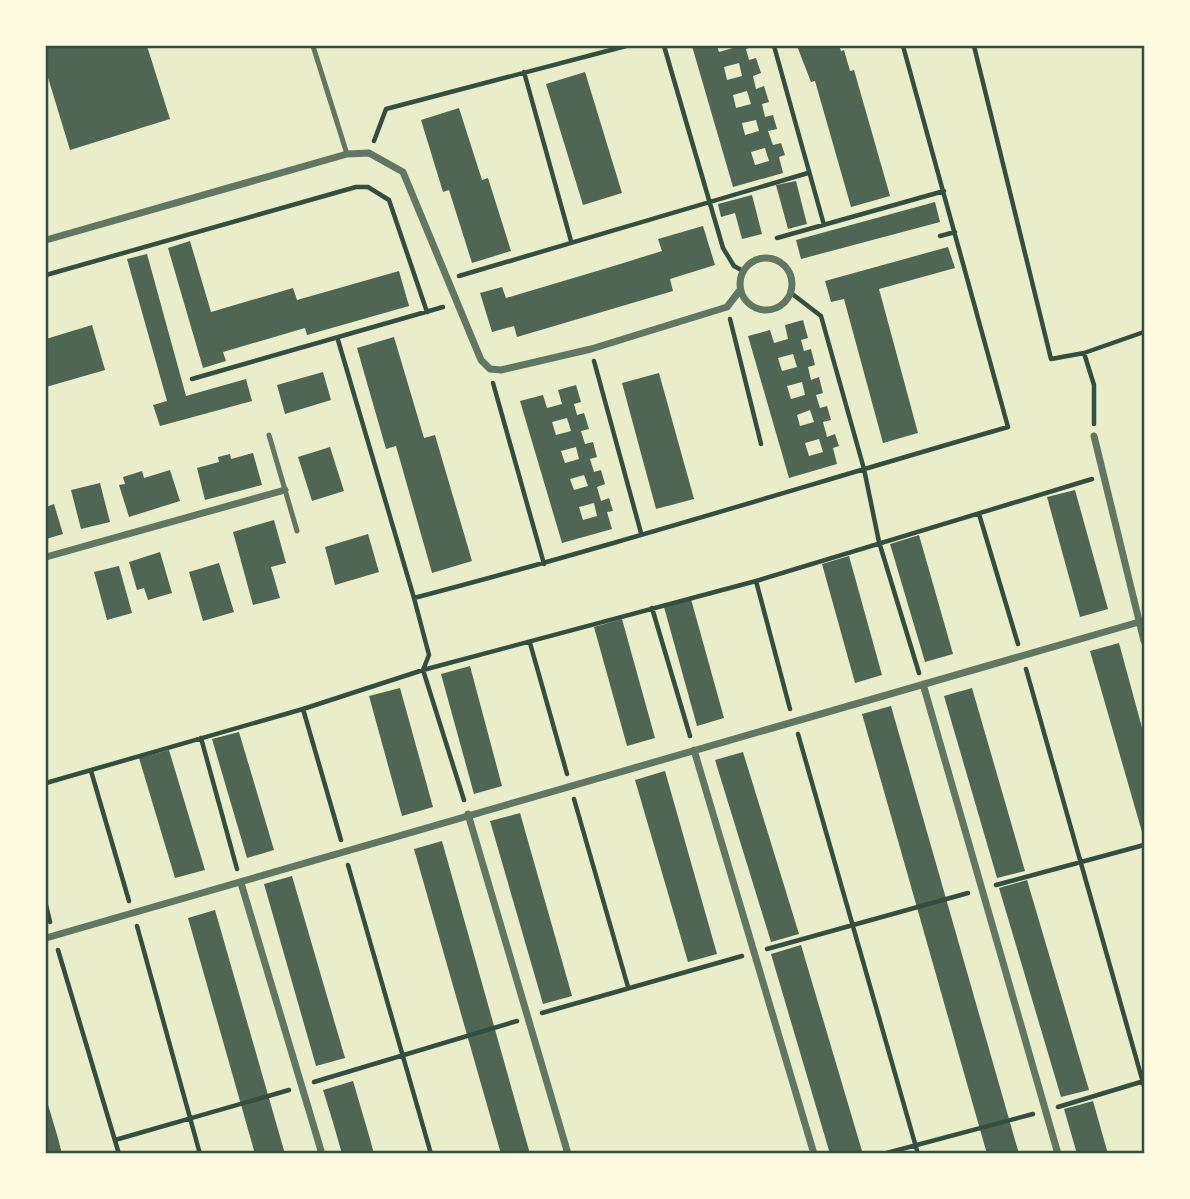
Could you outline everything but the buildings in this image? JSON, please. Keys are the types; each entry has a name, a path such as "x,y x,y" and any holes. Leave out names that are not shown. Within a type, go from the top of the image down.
{"street":[{"path":"46,240 346,154 369,153 387,160 403,172 481,360 490,369 501,370 591,349 727,307 740,289 743,271 753,261 766,258 780,262 792,278 791,293 783,304 771,310 757,309 746,302 740,289"},
{"path":"1094,436 1144,641"},
{"path":"46,557 285,490"},
{"path":"46,938 1139,622"},
{"path":"923,684 1058,1153"},
{"path":"694,750 757,952 814,1153"},
{"path":"468,814 568,1153"},
{"path":"242,883 322,1153"}],"lane":[{"path":"313,46 346,154"},
{"path":"269,435 297,531"}],"path":[{"path":"369,153 386,109 626,46"},
{"path":"664,46 723,248 734,266 743,271"},
{"path":"774,46 824,225"},
{"path":"414,598 544,564 1008,426 903,46"},
{"path":"974,46 1051,359 1084,353 1144,332"},
{"path":"524,72 571,242"},
{"path":"449,280 808,173"},
{"path":"46,275 356,187 368,187 389,200 427,312"},
{"path":"778,238 944,191"},
{"path":"940,236 956,232"},
{"path":"791,293 821,316 864,469 879,541 923,684"},
{"path":"192,379 338,340 457,303"},
{"path":"727,307 761,443"},
{"path":"338,340 429,655 423,670 468,814"},
{"path":"591,349 641,533"},
{"path":"1084,353 1094,385 1094,436"},
{"path":"490,369 544,564"},
{"path":"46,783 303,709 423,670 756,581 879,541 1103,476"},
{"path":"883,1153 1144,1083 1083,864 979,514"},
{"path":"756,581 918,1153"},
{"path":"652,608 694,750"},
{"path":"530,643 628,987"},
{"path":"303,709 431,1153"},
{"path":"201,738 242,883"},
{"path":"91,771 200,1153"},
{"path":"115,1140 628,987 981,889 1083,864 1144,845"},
{"path":"46,905 50,923"},
{"path":"58,950 119,1153"}]}
